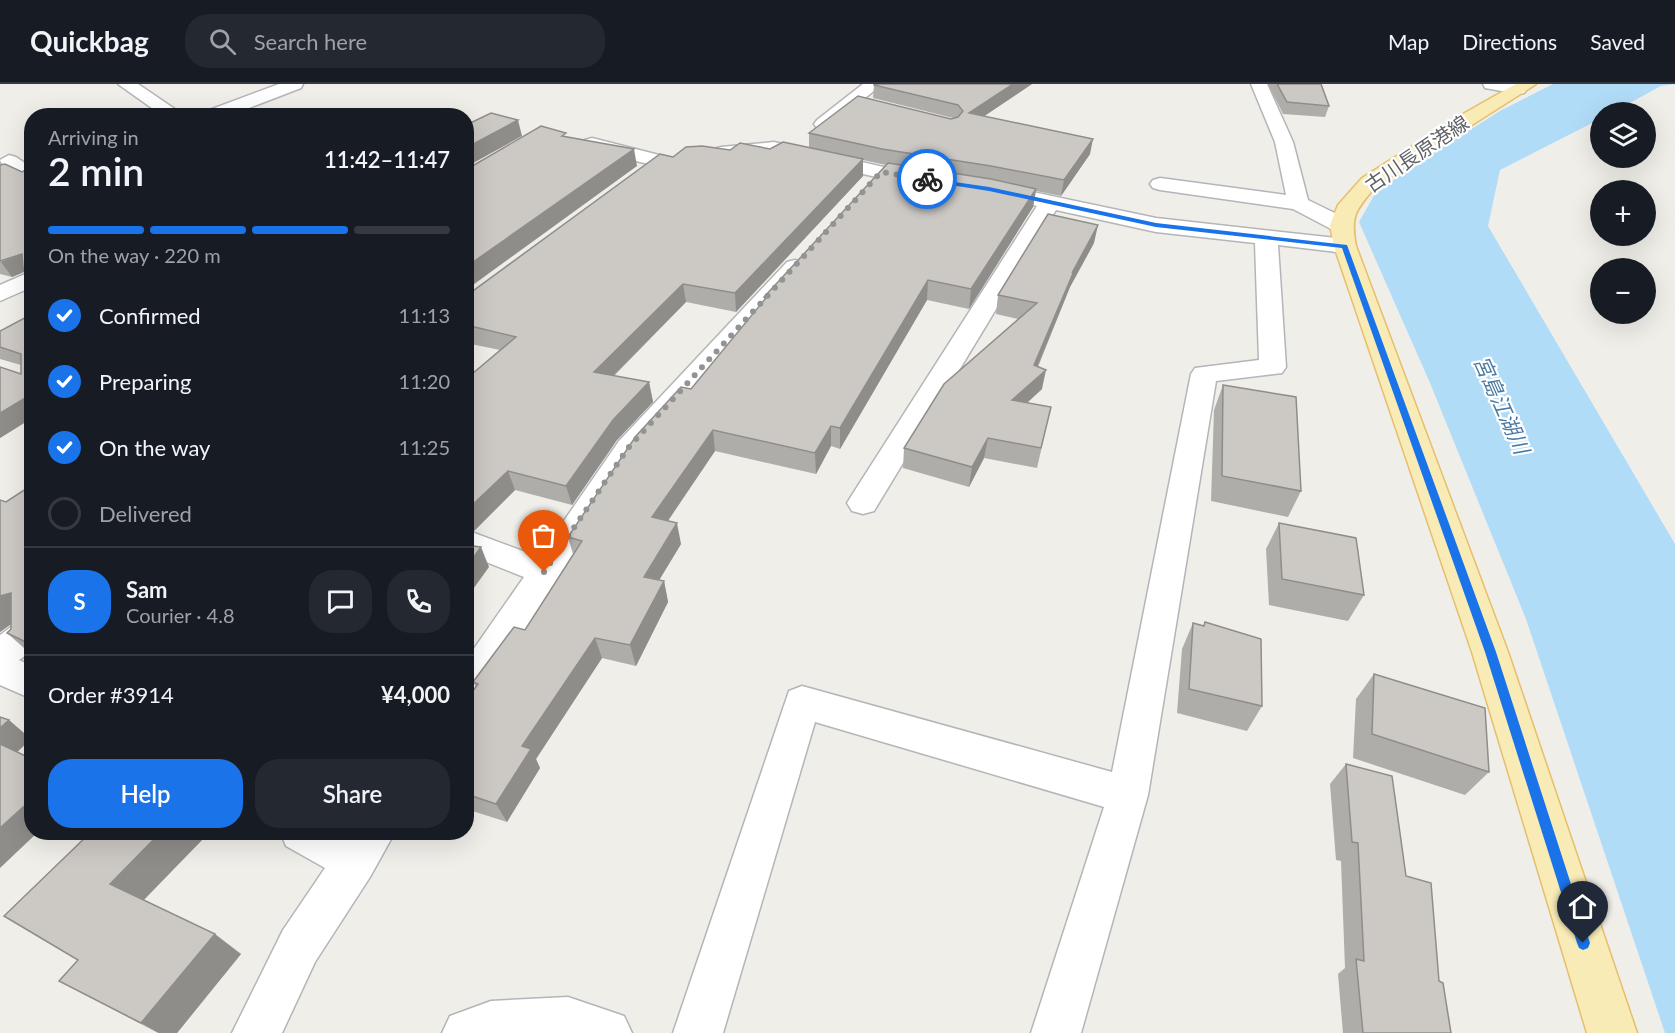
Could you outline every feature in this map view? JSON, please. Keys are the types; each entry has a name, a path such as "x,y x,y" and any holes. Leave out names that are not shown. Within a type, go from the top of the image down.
{"main road":[{"name":"古川長原港線","path":"1343,236 1349,205 1369,182 1469,118 1512,86"},
{"path":"1343,236 1490,652 1612,1033"}],"street":[{"path":"126,84 164,108"},
{"path":"232,108 296,84"},
{"path":"789,151 873,84"},
{"path":"1259,84 1284,142 1298,203"},
{"path":"852,101 874,106"},
{"path":"579,141 668,159 642,175"},
{"path":"697,155 774,148 883,179"},
{"path":"9,161 24,172"},
{"path":"1160,184 1298,203 1343,236"},
{"path":"967,186 1156,225 1266,237 1343,236"},
{"path":"863,503 1050,202"},
{"path":"1056,1033 1128,795 1204,374 1273,367 1266,237"},
{"path":"474,679 628,448 810,250"},
{"path":"0,294 24,282"},
{"path":"474,544 544,572"},
{"path":"0,655 24,637"},
{"path":"0,669 24,680"},
{"path":"698,1033 802,702 1128,795"},
{"path":"257,1033 299,946 364,847 335,840"},
{"path":"467,1033 491,1025 568,1020 607,1033"}],"water":[{"name":"宮島江湖川","path":"1553,84 1675,84 1661,86 1631,102 1590,102 1590,124 1500,170 1488,226 1675,544 1675,1033 1665,1033 1526,619 1430,383 1359,222 1376,192 1500,111"}],"building":[{"path":"874,84 1013,84 969,113 1093,139 1064,180 882,149 809,133 858,96 951,119 958,117 963,111 958,105"},
{"path":"1277,84 1321,84 1329,106 1287,102"},
{"path":"491,113 518,120 474,144 474,121"},
{"path":"541,126 566,133 562,136 634,149 474,261 474,165"},
{"path":"783,142 863,159 735,293 683,284 594,372 649,382 613,420 566,486 508,471 474,503 474,372 516,337 474,327 474,290 660,154 673,157 686,147 702,146 730,150 740,143 770,149"},
{"path":"888,163 991,179 1036,189 971,289 928,280 840,428 831,426 815,453 713,430 652,517 677,523 644,577 664,581 630,645 595,638 522,746 531,749 496,804 474,797 474,689 478,684 474,681 514,627 525,630 582,541 568,537 636,436 681,387 691,389 766,298 764,297"},
{"path":"5,164 22,172 24,171 24,267 22,254 0,261 0,165"},
{"path":"1048,214 1098,225 1072,273 1074,271 1034,365 1046,370 1012,400 1051,407 1041,448 988,438 972,467 904,448 944,384 1037,303 998,295"},
{"path":"24,318 24,399 0,413 0,367 21,374 21,354 0,347 0,331"},
{"path":"1223,385 1296,397 1301,491 1222,476"},
{"path":"24,490 24,641 7,633 11,629 11,593 0,596 0,500 6,502"},
{"path":"1279,523 1356,538 1364,595 1282,579"},
{"path":"474,546 481,547 474,557"},
{"path":"1205,622 1261,639 1262,706 1189,689 1193,623 1204,626"},
{"path":"1374,674 1485,708 1489,772 1372,734"},
{"path":"0,717 9,720 0,728"},
{"path":"0,744 24,755 24,806 0,828"},
{"path":"1346,764 1392,776 1406,876 1431,883 1439,981 1443,983 1451,1033 1363,1033 1356,959 1364,961 1358,843 1352,842"},
{"path":"83,840 153,840 110,884 215,934 141,1023 59,981 78,960 4,916"}],"way so far":[{"path":"544,572 628,448 881,172 927,179"}],"route":[{"path":"927,179 989,189 1156,225 1345,246 1490,652 1583,943"}]}
